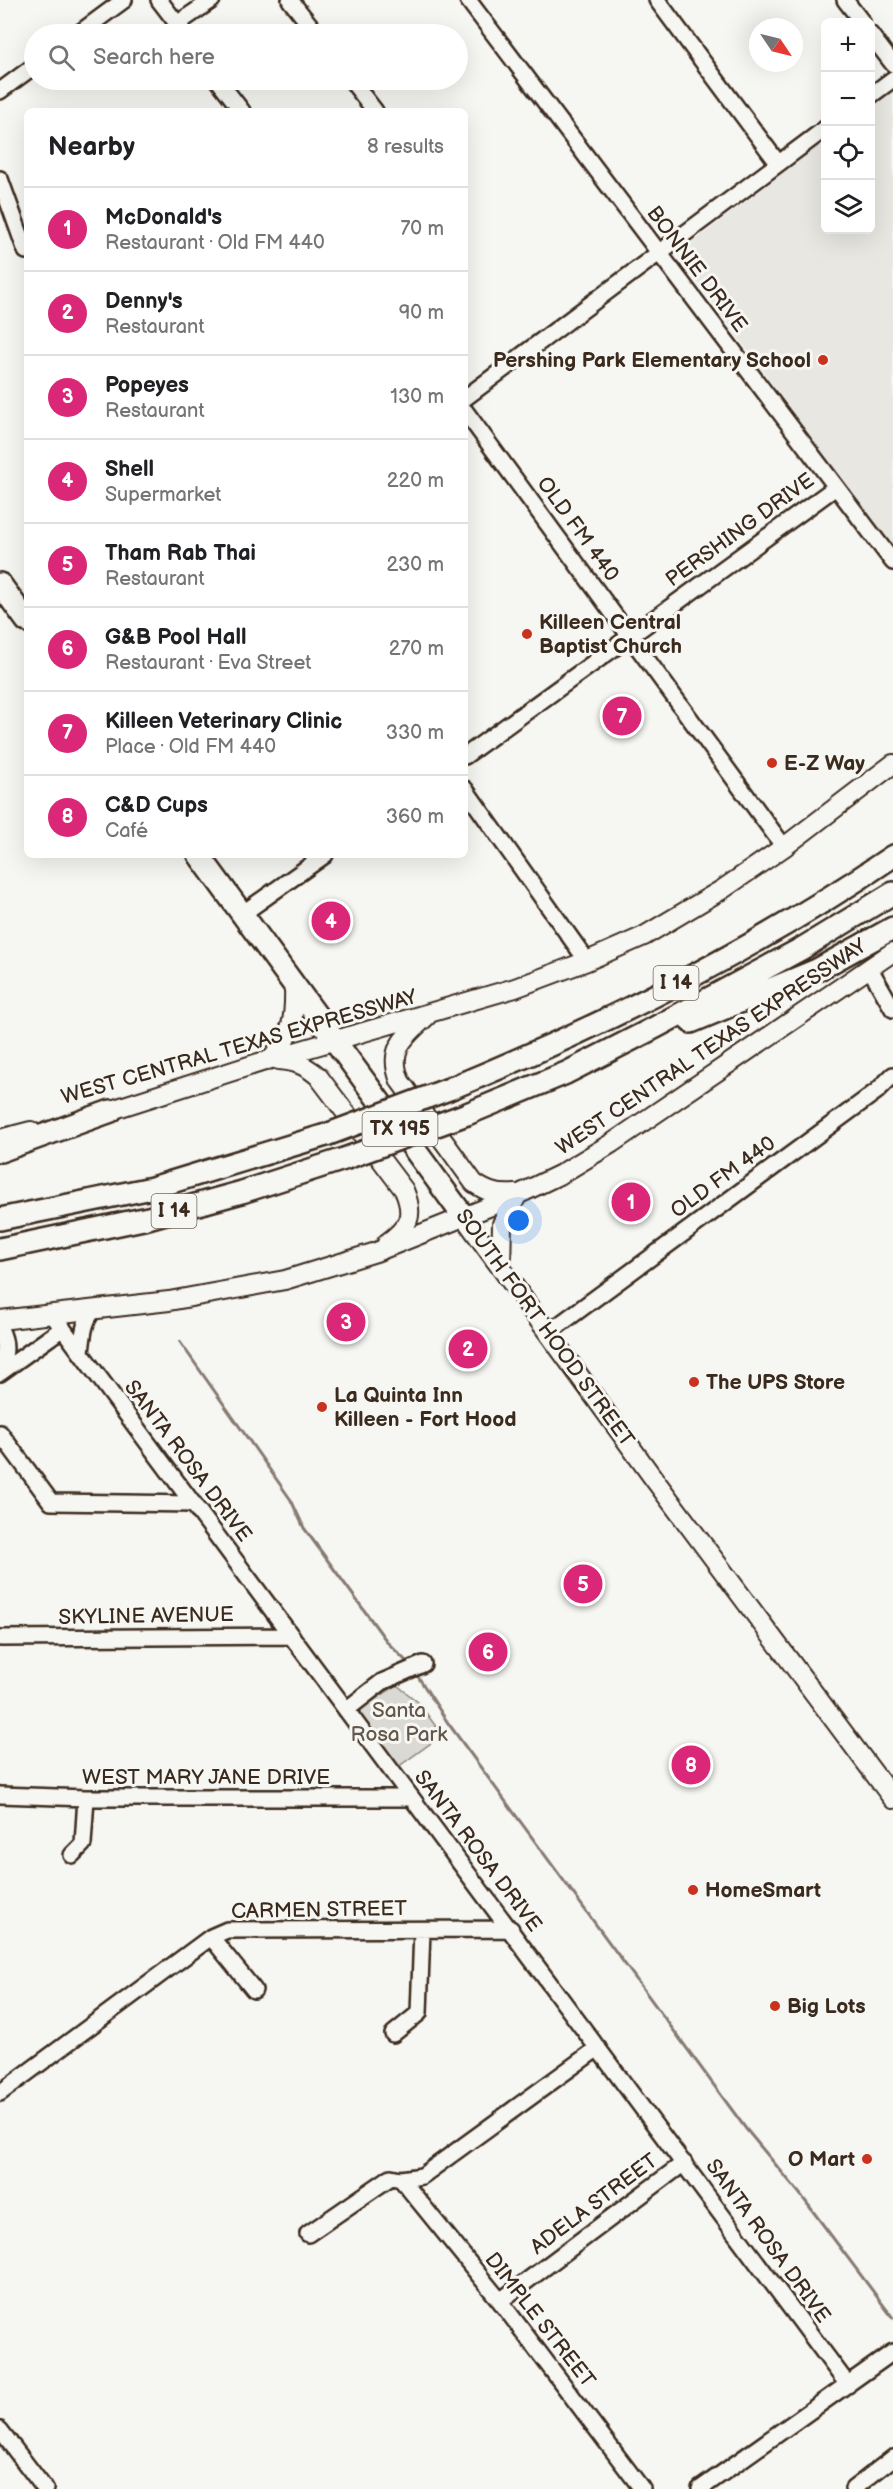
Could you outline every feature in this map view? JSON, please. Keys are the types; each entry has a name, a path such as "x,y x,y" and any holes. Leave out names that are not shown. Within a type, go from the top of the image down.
{"highway":[{"path":"0,584 24,617"},
{"path":"885,862 893,850"},
{"name":"SOUTH FORT HOOD STREET","path":"201,858 464,1217"},
{"name":"I 14","path":"0,1219 152,1188 326,1134 448,1089 557,1044 624,1011 747,944 885,862"},
{"name":"I 14","path":"0,1249 148,1218 242,1192 344,1159 467,1114 566,1073 763,970 893,893"},
{"path":"566,1073 817,970 893,928"},
{"path":"0,1151 111,1111"}],"main road":[{"name":"WEST CENTRAL TEXAS EXPRESSWAY","path":"0,1139 111,1111 271,1059 429,1015 515,988 586,961 644,936 723,889 784,847 893,764"},
{"name":"WEST CENTRAL TEXAS EXPRESSWAY","path":"0,1320 58,1321 94,1310 169,1301 285,1280 376,1252 464,1217 561,1174 612,1143 893,952"},
{"path":"271,1059 288,1037 295,1017 294,985"},
{"path":"429,1015 405,1038 396,1052 394,1067 399,1081 474,1183 498,1195 518,1194"},
{"path":"271,1059 292,1061 307,1066 318,1076 404,1190 410,1205 409,1219 402,1232 376,1252"},
{"path":"501,1268 502,1224 518,1194"},
{"name":"SOUTH FORT HOOD STREET","path":"464,1217 724,1574 893,1799"}],"street":[{"path":"92,24 124,0"},
{"path":"159,0 177,24"},
{"path":"186,24 212,0"},
{"path":"290,0 309,24"},
{"name":"BONNIE DRIVE","path":"468,0 893,562"},
{"path":"657,0 778,163"},
{"path":"845,0 859,18"},
{"path":"875,41 893,64"},
{"path":"0,91 24,73"},
{"path":"875,92 893,79"},
{"path":"226,90 240,108"},
{"path":"359,90 373,108"},
{"path":"468,396 821,131"},
{"path":"0,179 24,245"},
{"name":"OLD FM 440","path":"468,415 784,847"},
{"name":"PERSHING DRIVE","path":"468,754 836,487"},
{"path":"468,793 586,961"},
{"path":"242,914 322,858"},
{"path":"870,969 893,1009"},
{"name":"OLD FM 440","path":"548,1333 877,1091 893,1075"},
{"path":"81,1352 88,1315 94,1310"},
{"path":"0,1372 58,1321"},
{"name":"SANTA ROSA DRIVE","path":"58,1321 848,2385"},
{"path":"0,1329 5,1339 5,1356 0,1372"},
{"path":"0,1433 51,1502 194,1504"},
{"name":"SKYLINE AVENUE","path":"0,1638 292,1636"},
{"path":"346,1710 382,1682 423,1664"},
{"name":"WEST MARY JANE DRIVE","path":"0,1795 86,1798 411,1798"},
{"path":"72,1855 83,1844 86,1798"},
{"name":"CARMEN STREET","path":"0,2092 211,1937 227,1930 511,1929"},
{"path":"393,2034 419,2013 422,1930"},
{"path":"211,1937 254,1990"},
{"path":"308,2234 391,2177 401,2179 422,2176 598,2048"},
{"name":"ADELA STREET","path":"500,2301 684,2163"},
{"name":"DIMPLE STREET","path":"401,2179 500,2301 642,2489"},
{"path":"700,2489 893,2352"},
{"path":"0,2430 45,2489"},
{"path":"853,2489 893,2458"}],"shaded area":[{"name":"Pershing Park Elementary School","path":"893,90 893,549 677,254 821,144 821,234 875,234 875,104"}],"green space":[{"name":"Santa Rosa Park","path":"397,1685 419,1703 442,1735 398,1767 359,1716 360,1709"}],"waterway":[{"path":"180,1342 291,1500 304,1528 388,1643 407,1662"},
{"path":"417,1675 448,1723 746,2129 800,2194 893,2318"}],"place":[{"name":"Pershing Park Elementary School","path":"823,360"},
{"name":"Killeen Central Baptist Church","path":"527,634"},
{"name":"Killeen Veterinary Clinic","path":"622,716"},
{"name":"E-Z Way","path":"772,763"},
{"name":"Shell","path":"331,921"},
{"name":"McDonald's","path":"631,1202"},
{"name":"Popeyes","path":"346,1322"},
{"name":"Denny's","path":"468,1349"},
{"name":"The UPS Store","path":"694,1382"},
{"name":"La Quinta Inn Killeen - Fort Hood","path":"322,1407"},
{"name":"Tham Rab Thai","path":"583,1584"},
{"name":"G&B Pool Hall","path":"488,1652"},
{"name":"C&D Cups","path":"691,1765"},
{"name":"HomeSmart","path":"693,1890"},
{"name":"Big Lots","path":"775,2006"},
{"name":"O Mart","path":"867,2159"}]}
